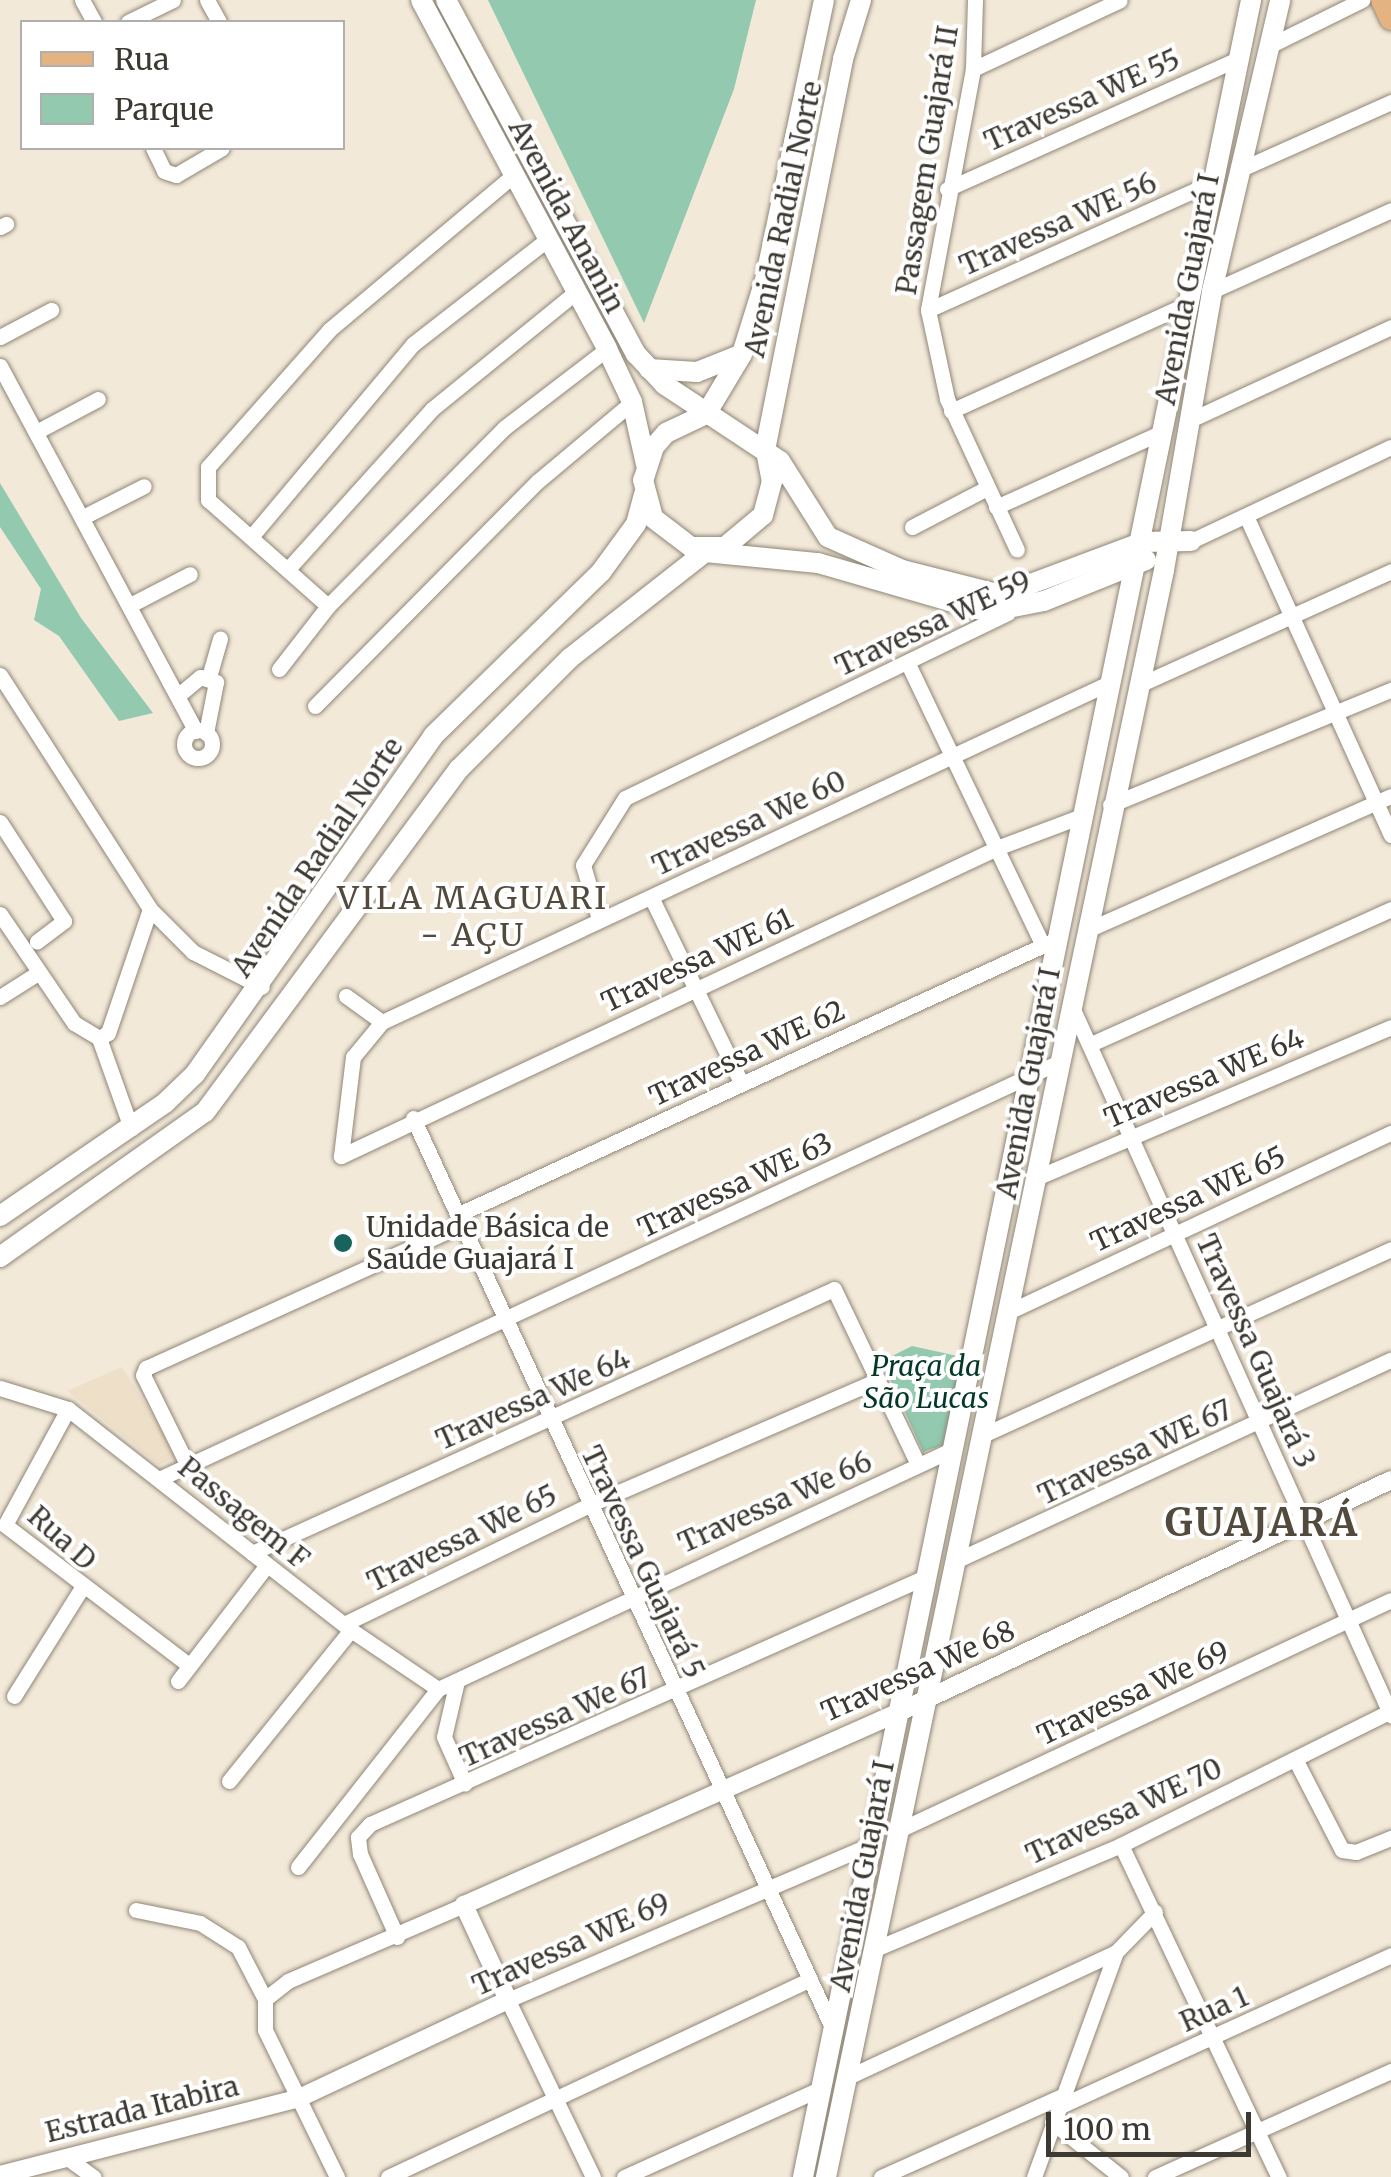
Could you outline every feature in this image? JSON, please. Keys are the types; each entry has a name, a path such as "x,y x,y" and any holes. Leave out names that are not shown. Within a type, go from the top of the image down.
{"main road":[{"name":"Avenida Ananin","path":"421,0 607,350 632,402 646,464"},
{"name":"Avenida Ananin","path":"446,0 626,338 649,369 710,417"},
{"name":"Avenida Radial Norte","path":"710,417 742,354 765,280 824,0"},
{"name":"Avenida Radial Norte","path":"759,446 843,59 861,0"},
{"name":"Avenida Guajará I","path":"803,2177 923,1578 1030,1076 1050,942 1107,684 1141,552 1158,434 1251,0"},
{"name":"Avenida Guajará I","path":"826,2177 850,2076 953,1562 1038,1177 1110,805 1168,547 1212,291 1280,0"},
{"path":"1382,0 1391,19"},
{"path":"649,369 697,372 742,354"},
{"path":"1012,611 964,608 818,563 698,549 653,518 644,496 646,464 666,433 710,417 780,461 828,538 965,590 1002,595 1141,552 1191,541"},
{"path":"0,1256 205,1112 460,769 570,658 698,549 739,540 764,515 772,482 759,446"},
{"name":"Avenida Radial Norte","path":"0,1216 131,1128 195,1074 262,987 433,736 601,572 636,524 644,496"},
{"name":"Travessa WE 59","path":"1012,611 1141,552"}],"street":[{"path":"132,20 172,0"},
{"name":"Passagem Guajará II","path":"975,0 973,68 947,188 928,310 951,411 1017,550"},
{"path":"973,68 1120,0"},
{"path":"1271,45 1362,0"},
{"name":"Travessa WE 55","path":"947,188 1238,59"},
{"path":"1239,170 1391,102"},
{"path":"154,150 164,171 176,175 219,150"},
{"path":"328,606 208,500 208,467 329,330 514,175"},
{"name":"Travessa WE 56","path":"928,310 1209,184"},
{"path":"1212,291 1391,210"},
{"path":"251,537 393,364 548,239"},
{"path":"288,569 432,409 576,292"},
{"path":"951,411 1184,305"},
{"path":"0,337 52,310"},
{"path":"1188,421 1391,327"},
{"path":"279,670 328,606 504,428 607,350"},
{"path":"0,366 201,732 218,690 209,676"},
{"path":"36,432 98,399"},
{"path":"315,706 538,481 632,402"},
{"path":"996,508 1158,434"},
{"path":"1191,541 1247,518 1391,447"},
{"path":"84,517 144,486"},
{"path":"912,527 988,488"},
{"path":"1247,518 1292,612 1333,719 1383,799 1391,835"},
{"path":"1139,685 1292,612 1391,572"},
{"path":"132,604 190,574"},
{"name":"Travessa WE 59","path":"599,920 582,865 625,798 909,666 1012,611"},
{"path":"181,693 209,676 220,639"},
{"path":"909,666 997,848 1050,942"},
{"path":"0,675 150,909 193,952 262,987"},
{"name":"Travessa We 60","path":"340,1156 354,1057 382,1022 1107,684"},
{"path":"1110,805 1333,719 1391,690"},
{"path":"1087,930 1383,799"},
{"name":"Travessa WE 61","path":"340,1156 413,1118 997,848 1079,817"},
{"path":"0,822 64,921 38,942"},
{"path":"650,897 698,987 741,1082"},
{"path":"99,1038 110,1028 150,909"},
{"path":"1091,1044 1391,909"},
{"path":"0,914 74,1022 99,1038 131,1128"},
{"name":"Travessa WE 62","path":"187,1464 143,1376 146,1368 741,1082 1050,942"},
{"path":"0,997 38,973"},
{"path":"346,996 382,1022"},
{"name":"Travessa Guajará 3","path":"1072,1007 1221,1326 1390,1713"},
{"name":"Travessa WE 64","path":"1038,1177 1391,1026"},
{"name":"Travessa WE 63","path":"161,1478 1058,1063"},
{"name":"Travessa Guajará 5","path":"413,1118 831,2025"},
{"name":"Travessa WE 65","path":"1006,1313 1391,1132"},
{"path":"983,1436 1391,1250"},
{"name":"Travessa We 64","path":"252,1553 834,1289 878,1380"},
{"name":"Travessa WE 67","path":"953,1562 1391,1360"},
{"path":"878,1380 918,1464"},
{"name":"Travessa We 65","path":"348,1627 589,1505 878,1380"},
{"name":"Passagem F","path":"0,1388 68,1409 348,1627 438,1689"},
{"name":"Rua D","path":"68,1409 5,1525 81,1589 189,1665"},
{"name":"Travessa We 66","path":"459,1680 632,1594 952,1450"},
{"name":"Travessa We 68","path":"464,1905 719,1787 898,1713 1391,1480"},
{"path":"178,1681 267,1565"},
{"name":"Travessa We 67","path":"397,1937 360,1854 358,1837 370,1824 923,1578"},
{"path":"14,1696 81,1589"},
{"name":"Travessa We 69","path":"897,1831 1391,1600"},
{"path":"229,1781 348,1627"},
{"path":"298,1867 438,1689 459,1680"},
{"path":"459,1680 449,1698 444,1738 465,1784"},
{"name":"Travessa WE 70","path":"875,1949 1121,1845 1390,1713"},
{"path":"1295,1759 1338,1846 1356,1852 1391,1838"},
{"path":"1121,1845 1216,2036 1279,2177"},
{"name":"Travessa WE 69","path":"298,2098 508,2000 868,1846"},
{"path":"265,1999 288,1981 464,1905 593,2177"},
{"path":"136,1910 226,1935 265,1999 265,2030 337,2177"},
{"path":"850,2076 1116,1952 1155,1912"},
{"path":"1034,2177 1116,1952"},
{"name":"Rua 1","path":"881,2177 1058,2109 1391,1955"},
{"path":"388,2177 557,2102 810,1980"},
{"path":"1155,2177 1391,2071"},
{"path":"624,2177 818,2090"},
{"name":"Estrada Itabira","path":"0,2174 298,2098"},
{"path":"1058,2109 1121,2177"},
{"path":"66,2157 94,2177"}],"shaded area":[{"path":"122,1367 178,1456 159,1465 67,1391"}],"green space":[{"path":"488,0 756,0 734,89 644,323"},
{"path":"0,483 81,618 153,713 119,721 59,636 34,620 41,589 0,527"},
{"name":"Praça da São Lucas","path":"912,1346 962,1357 946,1444 923,1452 882,1361"}],"place":[{"name":"Unidade Básica de Saúde Guajará I","path":"343,1243"}],"district":[{"name":"VILA MAGUARI - AÇU","path":"473,918"},
{"name":"GUAJARÁ","path":"1262,1523"}]}
